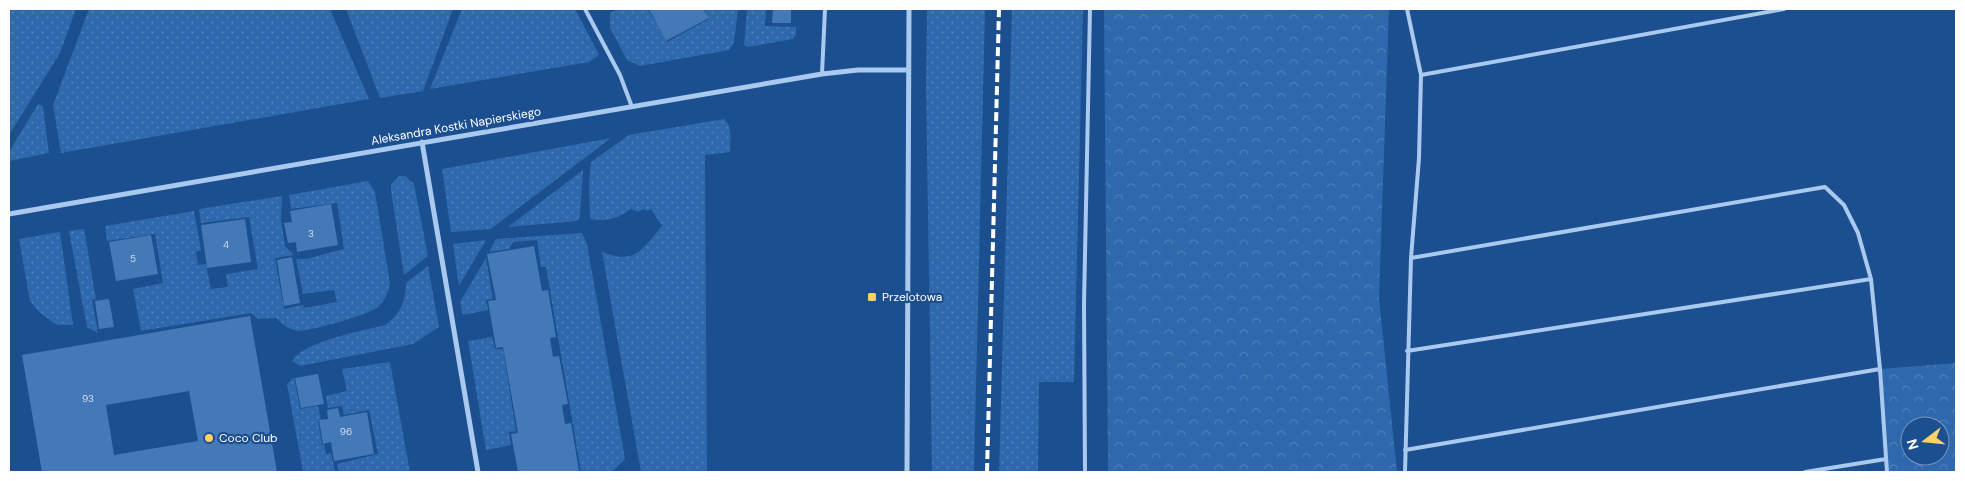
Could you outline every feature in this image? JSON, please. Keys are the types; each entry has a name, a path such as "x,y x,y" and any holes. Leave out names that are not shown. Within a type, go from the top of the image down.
{"street":[{"path":"907,472 908,70 910,9"},
{"name":"Aleksandra Kostki Napierskiego","path":"9,214 822,74 858,70 908,70"},
{"path":"422,142 478,472"}],"lane":[{"path":"585,9 620,75 632,107"},
{"path":"822,74 825,9"},
{"path":"1085,472 1084,304 1090,9"},
{"path":"1404,472 1407,351 1411,258 1419,158 1421,75 1407,9"},
{"path":"1421,75 1784,9"},
{"path":"1411,258 1825,187 1844,205 1858,233 1870,280 1880,369 1887,472"},
{"path":"1407,351 1870,280"},
{"path":"1405,450 1880,369"},
{"path":"1805,472 1886,459"}],"green space":[{"path":"9,9 76,9 60,53 9,135"},
{"path":"89,9 330,9 369,99 61,153 53,105"},
{"path":"346,9 453,9 423,91 380,98"},
{"path":"462,9 575,9 599,55 589,62 430,89"},
{"path":"618,9 648,9 667,42 709,19 704,9 738,9 734,42 729,50 640,66 627,60 610,28 610,13"},
{"path":"747,9 766,9 765,26 796,27 796,35 793,39 748,47 744,45"},
{"path":"927,9 985,9 974,472 932,472 926,84"},
{"path":"1012,9 1083,9 1074,382 1039,382 1038,472 999,472"},
{"path":"1104,9 1389,9 1379,298 1397,472 1108,472"},
{"path":"38,104 43,106 49,153 9,161 9,152"},
{"path":"724,119 730,130 730,152 705,155 707,472 641,472 602,252 623,257 637,253 662,226 651,209 647,211 643,209 638,212 631,209 607,220 590,219 589,183 591,162 629,135"},
{"path":"611,138 491,229 451,232 442,169"},
{"path":"583,170 580,217 577,221 508,227"},
{"path":"399,176 405,176 414,184 428,256 404,275 391,191 391,185"},
{"path":"368,181 375,192 390,283 383,302 378,307 353,318 300,331 284,325 276,318 258,319 251,313 141,331 133,289 163,283 155,234 107,241 105,226 194,211 201,250 196,252 198,265 206,264 211,289 228,287 226,274 258,269 249,217 201,223 199,209 282,196 281,220 285,246 294,255 275,258 284,309 303,305 304,308 337,302 334,290 303,294 296,259 306,259 344,249 337,203 291,209 289,195"},
{"path":"84,229 96,299 92,300 98,333 87,327 69,231"},
{"path":"60,232 73,325 57,325 40,313 30,301 19,239"},
{"path":"582,233 587,244 625,459 612,472 581,472 546,267 541,267 537,240 513,242 509,249 489,252 496,239"},
{"path":"486,240 459,286 453,244"},
{"path":"486,258 493,299 486,300 488,310 463,315 460,302"},
{"path":"428,266 439,327 413,344 300,366 292,361 298,354 321,342 385,325 395,317 401,307 405,296 406,283"},
{"path":"492,337 495,349 503,349 516,431 509,432 511,445 486,450 468,341"},
{"path":"390,362 410,472 339,472 337,464 378,454 369,410 344,415 342,406 328,408 326,396 347,391 342,369"},
{"path":"1956,363 1956,472 1887,472 1880,369"},
{"path":"294,377 300,409 318,406 321,419 318,420 322,445 324,444 326,454 331,453 335,472 303,472 287,384"}],"building":[{"path":"649,9 703,9 709,18 666,41"},
{"path":"773,9 791,9 791,23 772,23"},
{"path":"331,204 338,245 297,252 296,242 288,243 284,223 292,222 290,211"},
{"path":"245,219 251,262 207,268 201,225"},
{"path":"151,235 158,274 116,281 109,242"},
{"path":"534,246 542,291 548,290 556,337 550,338 553,357 559,356 568,404 562,405 565,424 571,423 579,471 518,472 511,434 518,433 503,347 496,348 488,301 496,300 487,254"},
{"path":"292,257 300,303 284,306 277,260"},
{"path":"109,299 114,327 99,329 95,301"},
{"path":"250,316 277,472 42,472 22,355","holes":["189,391 198,441 114,455 106,405"]},
{"path":"318,374 324,404 301,408 295,378"},
{"path":"338,408 340,417 367,412 374,454 334,461 331,442 323,444 319,420 328,419 327,410"}],"railway":[{"path":"987,472 999,9"}],"place":[{"name":"Przelotowa","path":"872,297"},
{"name":"Coco Club","path":"209,438"}]}
